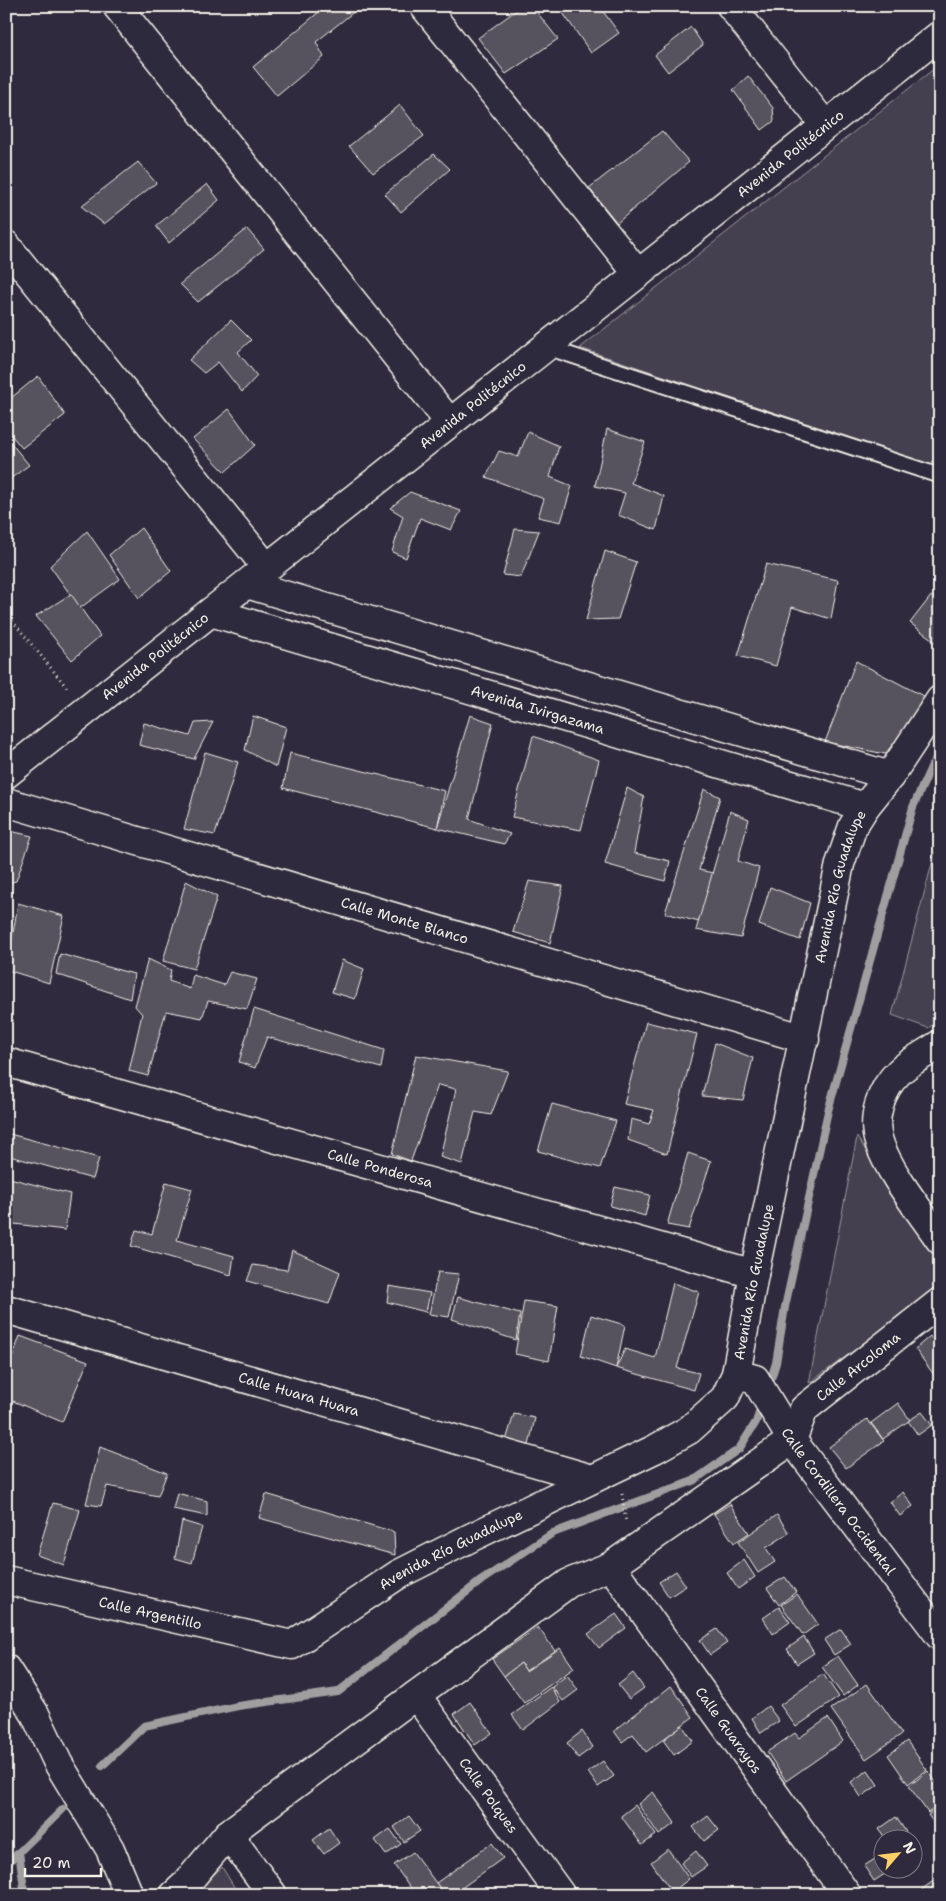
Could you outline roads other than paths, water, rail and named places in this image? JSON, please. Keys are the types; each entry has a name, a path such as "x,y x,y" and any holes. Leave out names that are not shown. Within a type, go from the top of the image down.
{"street":[{"path":"117,6 450,423"},
{"path":"424,6 638,274"},
{"path":"732,6 825,125"},
{"name":"Avenida Politécnico","path":"6,774 940,35"},
{"path":"6,245 257,576 890,776"},
{"name":"Avenida Ivirgazama","path":"211,612 865,807"},
{"name":"Avenida Río Guadalupe","path":"292,1645 399,1574 655,1449 689,1430 725,1398 746,1376 754,1274 840,864 853,826 865,807 890,776 940,700"},
{"name":"Calle Monte Blanco","path":"6,802 804,1039"},
{"path":"940,1044 899,1072 884,1092 877,1114 879,1141 889,1164 940,1240"},
{"name":"Calle Ponderosa","path":"6,1062 754,1274"},
{"name":"Calle Arcoloma","path":"792,1440 804,1409 940,1302"},
{"name":"Calle Huara Huara","path":"6,1309 592,1479"},
{"name":"Calle Cordillera Occidental","path":"746,1376 774,1409 792,1440 940,1636"},
{"path":"174,1895 186,1884 228,1834 569,1582 612,1566 792,1440"},
{"name":"Calle Guarayos","path":"612,1566 847,1895"},
{"name":"Calle Argentillo","path":"6,1580 292,1645"},
{"path":"6,1669 35,1714 58,1763 110,1849 129,1895"},
{"name":"Calle Polques","path":"416,1695 561,1895"},
{"path":"228,1834 273,1895"}],"lane":[{"path":"546,347 940,476"}],"waterway":[{"path":"768,1388 776,1363 785,1307 828,1111 913,807 932,765 940,753"},
{"path":"102,1766 144,1726 238,1706 338,1692 482,1580 553,1533 693,1481 739,1449 756,1422 762,1404"},
{"path":"6,1865 63,1809"},
{"path":"19,1852 25,1895"}]}
